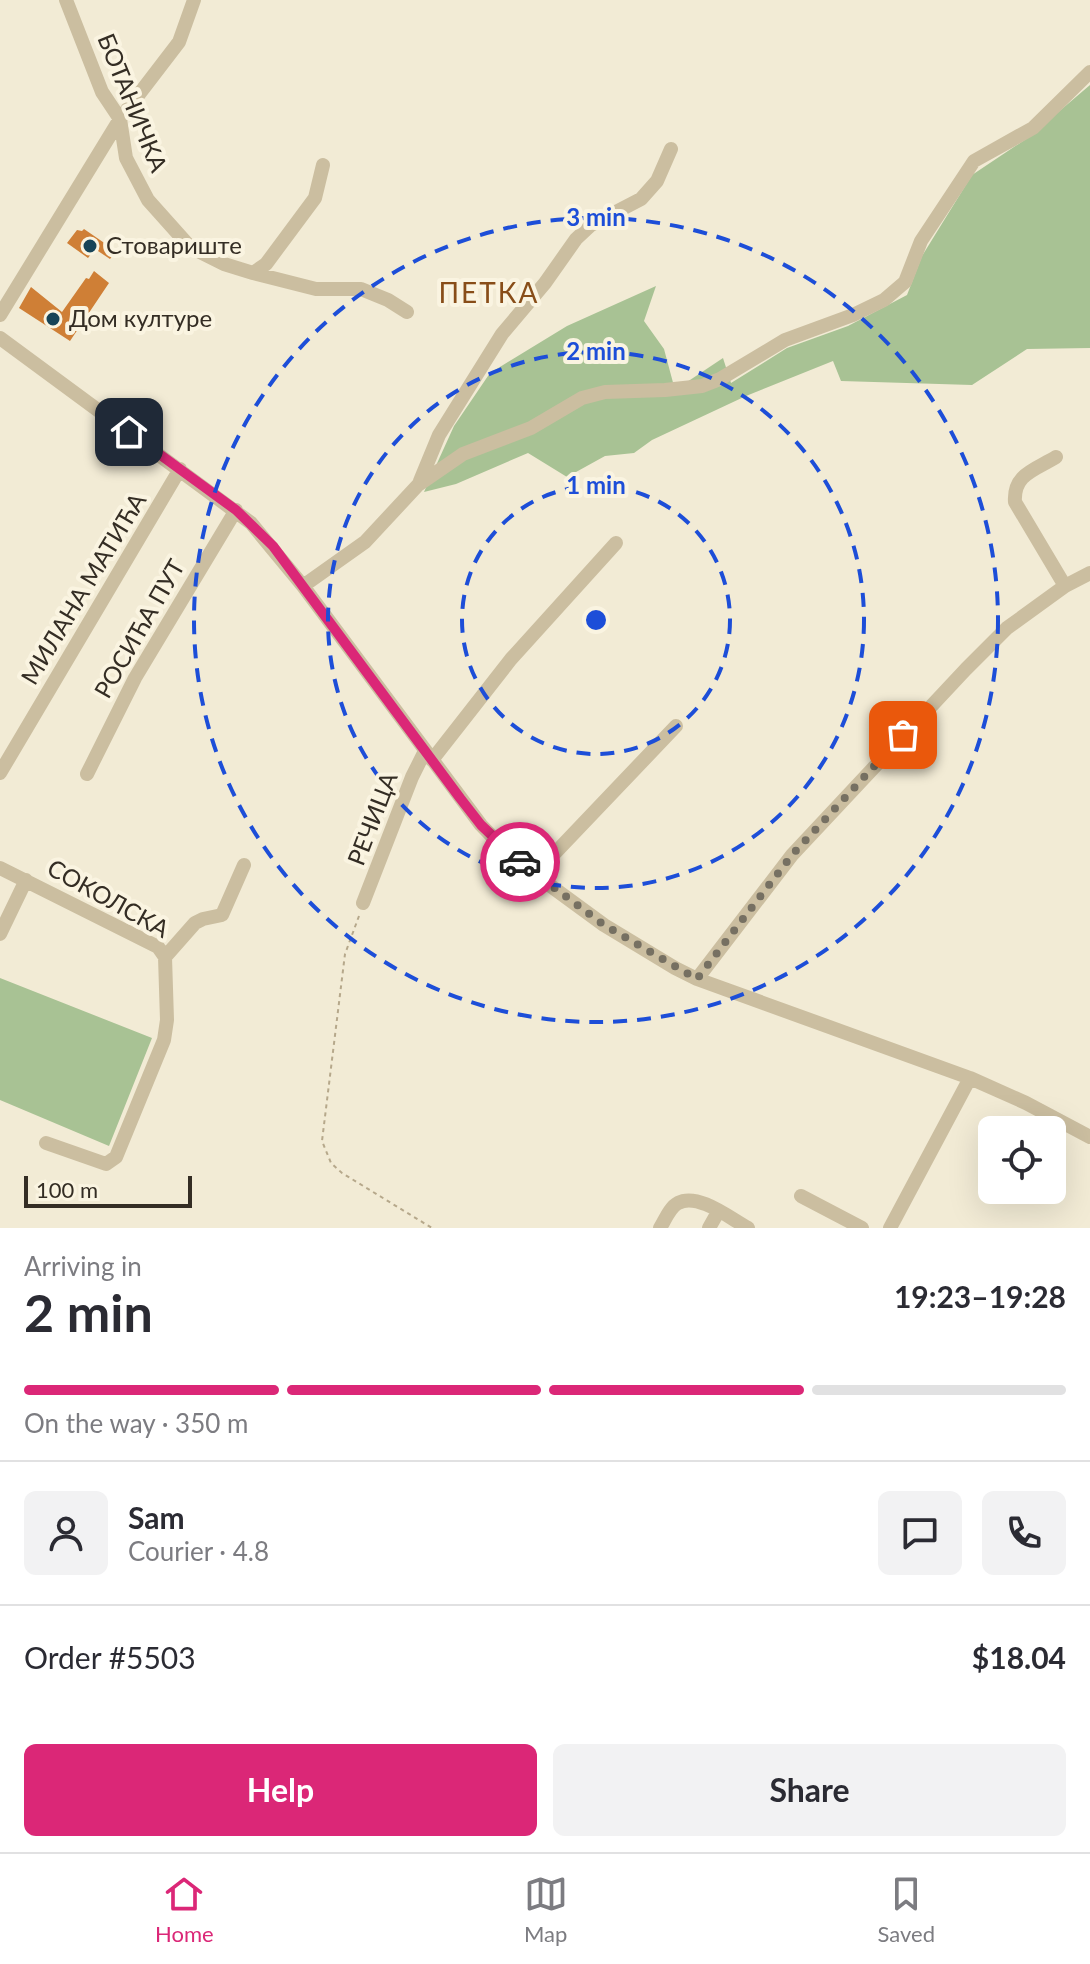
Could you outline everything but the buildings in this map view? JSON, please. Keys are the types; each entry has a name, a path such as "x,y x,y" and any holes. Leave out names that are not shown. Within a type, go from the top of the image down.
{"street":[{"name":"БОТАНИЧКА","path":"66,0 102,92 120,119 126,158 148,200 190,247 224,264 316,289 361,289 407,312"},
{"path":"0,315 120,119 179,42 194,0"},
{"path":"303,586 365,542 418,485 463,454 531,428 582,398 605,392 702,386 720,379 785,340 884,300 905,282 921,241 974,161 1033,128 1090,72"},
{"path":"418,485 439,435 502,334 545,283 576,239 591,225 641,199 657,181 671,149"},
{"path":"253,273 266,264 315,198 323,165"},
{"path":"0,338 236,510 273,546 481,825 507,852 604,925 697,979 970,1078 1090,1137"},
{"path":"1056,457 1018,479 1014,489 1015,502 1065,586"},
{"name":"МИЛАНА МАТИЋА","path":"0,773 180,469"},
{"name":"РОСИЋА ПУТ","path":"87,774 135,678 236,510"},
{"name":"РЕЧИЦА","path":"363,903 412,777 511,659 616,543"},
{"path":"697,979 792,855 1007,628 1065,586 1090,573"},
{"path":"535,874 676,726"},
{"name":"СОКОЛСКА","path":"0,868 158,947 165,957 195,923 222,915 244,865"},
{"path":"0,934 26,880"},
{"path":"46,1143 106,1164 116,1157 164,1040 167,1020 165,957"},
{"path":"890,1228 970,1078"},
{"path":"801,1196 862,1228"},
{"path":"660,1228 675,1204 687,1200 701,1203 748,1228"},
{"path":"709,1228 718,1212"}],"path":[{"path":"363,903 345,954 322,1141 331,1163 342,1173 432,1228"}],"green space":[{"path":"1090,85 1090,348 1027,349 972,385 841,381 833,361 746,396 652,440 634,453 605,456 567,477 528,453 456,484 424,492 454,426 490,373 567,326 656,286 644,321 664,349 675,390 723,358 731,383 787,348 848,326 907,295 922,256 972,175 1029,137"},
{"path":"0,978 152,1038 109,1146 0,1100"}],"way so far":[{"path":"520,862 604,925 697,979 792,855 903,735"}],"place":[{"name":"Стовариште","path":"90,246"},
{"name":"Дом културе","path":"53,319"}],"district":[{"name":"ПЕТКА","path":"489,293"}],"route":[{"path":"129,432 236,510 273,546 481,825 520,862"}]}
